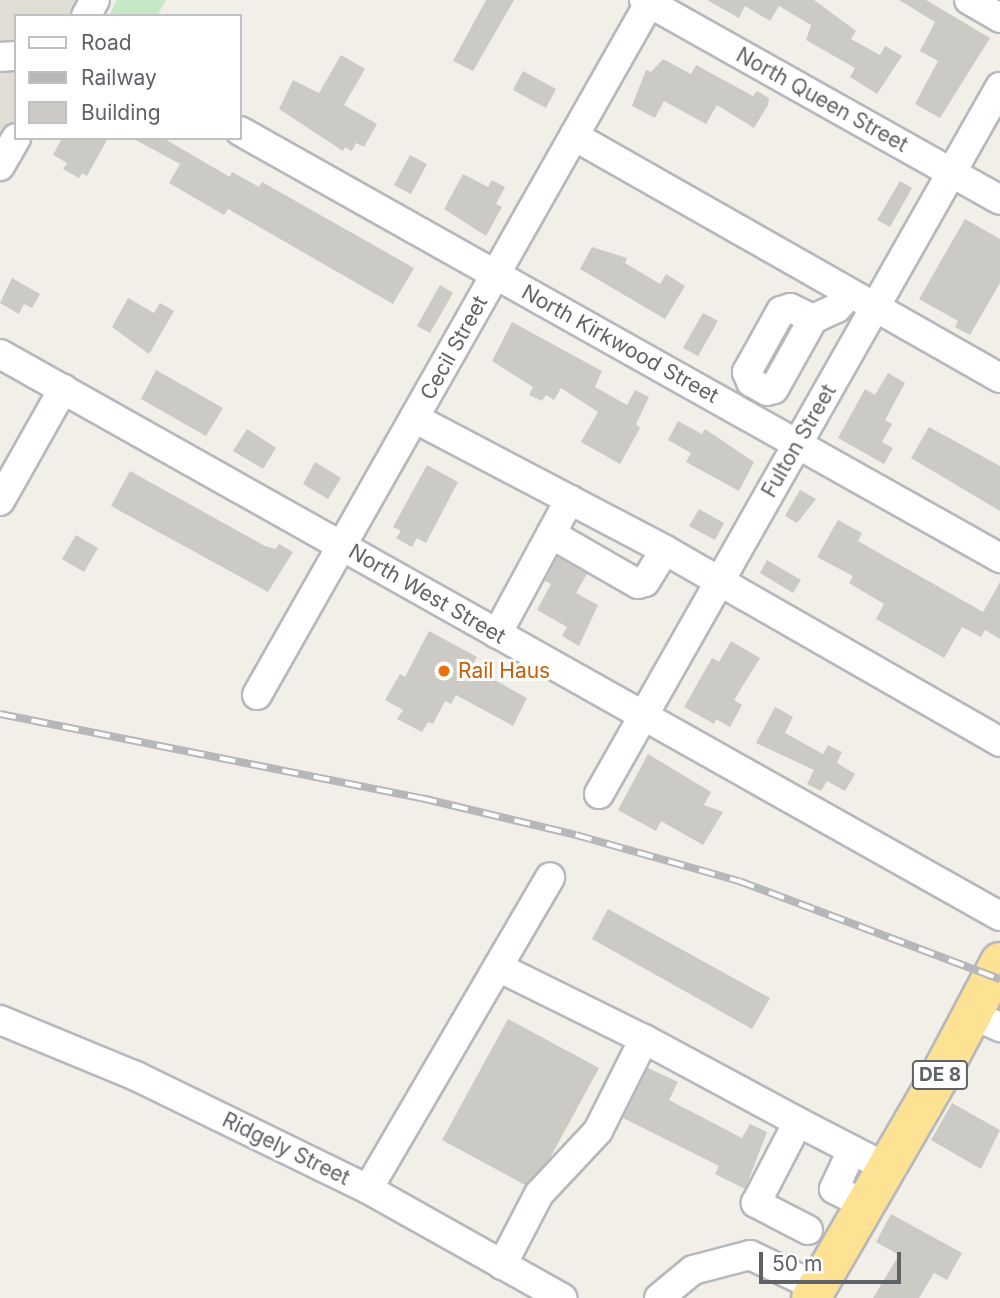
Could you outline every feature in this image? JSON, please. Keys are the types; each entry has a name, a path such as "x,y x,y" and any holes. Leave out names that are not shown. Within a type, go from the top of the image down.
{"highway":[{"name":"DE 8","path":"814,1293 887,1168 986,1021 1000,962"}],"street":[{"path":"969,0 1000,18"},
{"name":"Cecil Street","path":"257,695 648,1"},
{"name":"North Queen Street","path":"648,1 1000,200"},
{"name":"Fulton Street","path":"598,794 1000,87"},
{"name":"North Kirkwood Street","path":"242,132 799,442 1000,558"},
{"path":"574,136 848,295 1000,378"},
{"path":"0,166 15,140"},
{"path":"813,319 837,307 848,295"},
{"name":"North West Street","path":"0,354 1000,916"},
{"path":"0,501 63,389"},
{"path":"414,418 665,550 1000,742"},
{"path":"497,634 570,499"},
{"path":"551,534 638,584 645,583 665,550"},
{"path":"368,1189 550,877"},
{"path":"498,967 644,1039 887,1168"},
{"name":"Ridgely Street","path":"0,1020 136,1076 368,1189 562,1298"},
{"path":"502,1265 539,1194 598,1130 644,1039"},
{"path":"799,1122 756,1203 808,1230"},
{"path":"852,1150 834,1189 865,1205"},
{"path":"659,1298 693,1270 750,1255 814,1293"}],"shaded area":[{"path":"0,0 101,0 92,14 14,14 15,140 0,170"}],"green space":[{"path":"117,0 166,0 158,14 110,14"}],"building":[{"path":"486,0 514,0 473,71 453,61"},
{"path":"707,0 814,0 856,31 851,39 880,55 885,46 902,56 877,94 850,77 855,68 806,40 811,25 779,6 770,21 745,6 739,18"},
{"path":"899,0 926,0 990,38 940,118 915,104 938,61 920,51 935,22"},
{"path":"341,55 365,69 344,105 377,124 364,147 356,143 352,151 345,147 343,151 279,109 293,80 319,93"},
{"path":"663,59 691,74 696,65 753,96 757,91 769,98 768,105 754,128 717,105 706,124 664,101 655,118 632,106 646,70 651,72"},
{"path":"523,71 556,89 546,108 513,90"},
{"path":"61,140 107,140 87,176 82,173 79,178 63,169 67,163 53,155"},
{"path":"136,140 166,140 230,177 232,172 259,187 262,182 414,268 393,304 228,209 224,215 169,183 180,164"},
{"path":"410,155 427,164 411,194 394,185"},
{"path":"463,174 488,187 492,180 505,187 496,204 502,207 486,236 444,209"},
{"path":"900,181 912,188 890,227 877,220"},
{"path":"965,219 1000,239 1000,283 970,335 955,327 958,321 919,299"},
{"path":"592,247 627,258 625,263 660,284 666,274 685,286 665,319 580,269"},
{"path":"12,278 40,294 32,308 24,304 19,314 0,303"},
{"path":"440,285 453,293 430,333 417,326"},
{"path":"128,298 154,313 160,303 174,311 149,354 112,327"},
{"path":"703,313 718,321 698,356 683,348"},
{"path":"512,322 602,371 595,387 627,405 635,390 649,397 636,424 640,428 620,464 581,442 598,412 561,388 554,400 546,395 542,401 529,395 533,387 492,361"},
{"path":"156,370 223,408 206,436 141,399"},
{"path":"888,373 905,383 885,420 892,424 882,442 893,448 884,464 838,438 865,389 875,395"},
{"path":"678,421 702,434 705,429 754,462 739,491 686,462 691,453 668,440"},
{"path":"929,427 1000,466 1000,511 911,458"},
{"path":"247,429 276,448 263,469 233,451"},
{"path":"315,462 341,478 328,499 303,484"},
{"path":"427,465 458,482 426,543 417,538 412,547 396,538 401,531 393,527"},
{"path":"130,471 265,546 276,549 279,544 293,552 268,592 111,506"},
{"path":"800,490 816,499 797,523 785,516"},
{"path":"699,509 724,523 715,540 689,526"},
{"path":"838,520 862,533 858,541 983,612 1000,582 1000,639 985,630 981,637 962,627 944,658 876,619 884,604 849,583 853,576 817,557"},
{"path":"76,535 98,548 84,572 62,559"},
{"path":"557,557 587,574 576,593 598,605 579,646 562,636 567,627 537,610 551,584 545,581"},
{"path":"767,560 801,580 793,593 760,573"},
{"path":"429,631 477,657 471,667 527,698 513,726 456,695 451,704 445,701 433,724 428,722 422,732 397,719 403,710 385,700 400,674 405,677"},
{"path":"731,641 760,658 734,700 742,705 730,727 716,719 714,724 684,707 712,658 719,662"},
{"path":"775,707 793,717 785,733 823,754 828,745 842,752 837,763 855,774 845,791 827,781 821,791 807,784 814,770 756,743"},
{"path":"648,754 711,792 704,805 723,812 703,845 661,821 656,831 618,810"},
{"path":"608,909 770,998 752,1029 592,939"},
{"path":"508,1019 599,1068 550,1158 525,1185 442,1140"},
{"path":"648,1068 678,1082 669,1100 742,1138 750,1124 767,1132 745,1189 715,1174 719,1166 623,1118"},
{"path":"952,1103 1000,1130 981,1169 931,1140"},
{"path":"891,1214 962,1253 947,1280 934,1273 919,1298 873,1298 899,1255 876,1242"}],"railway":[{"path":"0,714 421,798 576,835 739,881 1000,979"}],"place":[{"name":"Rail Haus","path":"444,671"}]}
